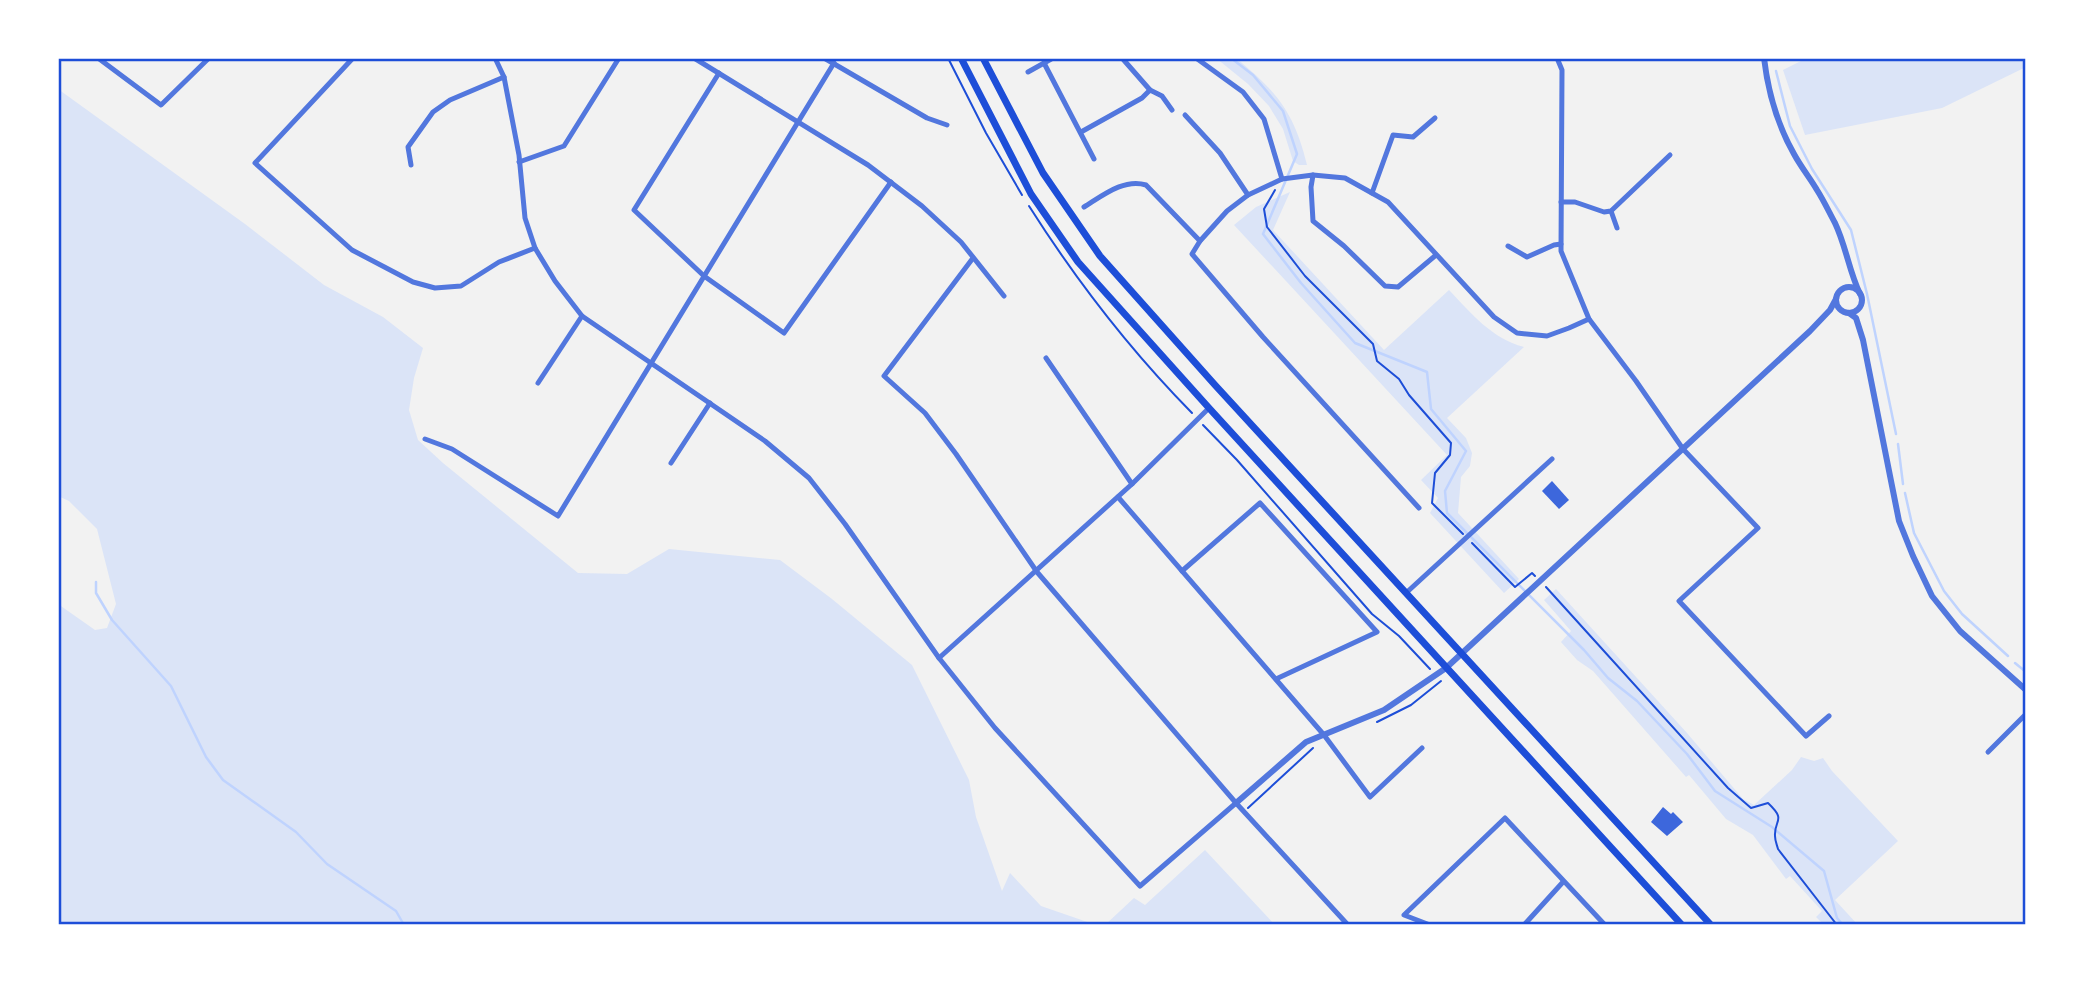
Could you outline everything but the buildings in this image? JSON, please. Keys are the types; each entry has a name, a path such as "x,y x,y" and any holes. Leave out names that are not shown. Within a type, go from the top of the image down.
{"main road":[{"path":"961,58 1031,194 1077,262 1682,925"},
{"path":"983,58 1043,173 1100,256 1711,925"}],"street":[{"path":"98,58 161,105 209,58"},
{"path":"353,58 255,163 352,250 412,282 435,288 461,286 499,262 535,247"},
{"path":"495,58 504,77 519,163 525,218 535,247 555,281 582,317 765,441 809,478 845,524 939,658 995,728 1140,886 1306,742 1384,710 1446,668 1810,331 1830,310 1846,282 1849,257"},
{"path":"519,163 564,146 619,58"},
{"path":"694,58 869,165 922,206 961,242 1004,296"},
{"path":"824,58 927,118 947,125"},
{"path":"1028,72 1053,58"},
{"path":"1122,58 1150,90 1162,96 1172,110"},
{"path":"1196,58 1243,92 1264,119 1282,179"},
{"path":"1557,58 1562,71 1561,251 1589,319 1684,449 1758,528 1679,601 1806,736 1829,716"},
{"path":"1764,58 1768,89 1780,123 1794,154 1836,226 1849,257 1860,298 1863,340"},
{"path":"1044,63 1094,159"},
{"path":"425,439 452,449 558,516 834,64"},
{"path":"719,73 634,210 704,276 783,333 891,182"},
{"path":"411,165 408,147 433,112 450,100 504,77"},
{"path":"1081,132 1142,98 1150,90"},
{"path":"1185,115 1220,153 1248,195"},
{"path":"1372,193 1393,135 1413,137 1435,118"},
{"path":"1561,202 1574,202 1604,212 1611,211 1670,155"},
{"path":"1313,175 1313,221 1344,246 1385,286 1398,287 1436,255"},
{"path":"1419,508 1263,337 1192,254 1200,241 1227,211 1248,195 1282,179 1313,175 1345,178 1388,202 1494,317 1517,333 1547,335 1589,319"},
{"path":"1083,207 1125,184 1137,182 1146,185 1200,241"},
{"path":"1611,211 1618,228"},
{"path":"1508,246 1527,257 1561,244"},
{"path":"974,258 884,376 925,413 1037,572 1236,803 1348,925"},
{"path":"1839,291 1850,287 1860,298"},
{"path":"1810,331 1825,319 1857,309 1860,298"},
{"path":"1836,299 1837,306 1856,318 1863,340 1899,521 1932,596 1960,631 2026,690"},
{"path":"538,383 582,317"},
{"path":"1046,358 1132,484"},
{"path":"671,463 710,403"},
{"path":"939,658 1118,497 1209,408"},
{"path":"1406,593 1552,458"},
{"path":"1118,497 1324,735 1370,797 1422,748"},
{"path":"1182,571 1260,503 1377,632 1276,679"},
{"path":"1988,752 2026,714"},
{"path":"1430,925 1404,915 1505,818 1605,925"},
{"path":"1524,925 1563,882"}],"path":[{"path":"1282,179 1264,209 1267,227 1305,276 1373,344 1377,361 1399,379 1409,395 1451,443 1450,455 1435,473 1432,503 1515,587 1532,573 1728,788 1751,808 1769,803 1777,811 1779,821 1774,834 1778,849 1837,925"},
{"path":"1371,723 1397,714 1442,682"},
{"path":"1244,811 1314,747"}],"shaded area":[{"path":"1216,58 1236,58 1273,93 1290,117 1307,165 1299,165 1293,161 1283,129 1269,106 1248,84"},
{"path":"1807,58 2026,58 2026,67 1942,108 1805,135 1783,70"},
{"path":"58,89 245,224 324,285 383,317 423,348 414,378 409,410 418,440 578,573 627,574 669,549 780,560 832,599 912,665 969,780 976,817 1002,891 1010,873 1041,906 1096,925 58,925 58,604 95,630 107,628 116,604 97,529 69,501 58,496"},
{"path":"1290,192 1273,230 1384,350 1449,290 1492,331 1524,347 1447,418 1466,438 1472,453 1470,466 1461,477 1458,513 1519,579 1504,593 1430,513 1438,498 1421,480 1447,455 1234,225 1256,207"},
{"path":"1556,589 1743,799 1754,805 1792,770 1801,757 1814,761 1823,758 1898,841 1835,900 1858,925 1824,925 1816,917 1822,911 1790,876 1786,879 1753,835 1726,819 1593,671 1577,660 1561,642 1571,631 1544,600"},
{"path":"1205,850 1275,925 1105,925 1134,898 1145,905"}],"waterway":[{"path":"1231,58 1253,75 1283,111 1297,154 1263,234 1301,283 1355,343 1427,372 1431,409 1466,451 1445,491 1447,513 1584,650 1608,678 1637,701 1687,754 1715,791 1772,827 1824,871 1837,918 1843,925"},
{"path":"1776,71 1790,126 1812,169 1851,230 1896,434"},
{"path":"1898,444 1903,484"},
{"path":"1905,493 1914,533 1944,591 1962,614 2008,656"},
{"path":"96,582 96,593 112,620 171,686 206,757 223,780 296,832 327,864 396,911 404,925"},
{"path":"2015,663 2026,672"}]}
